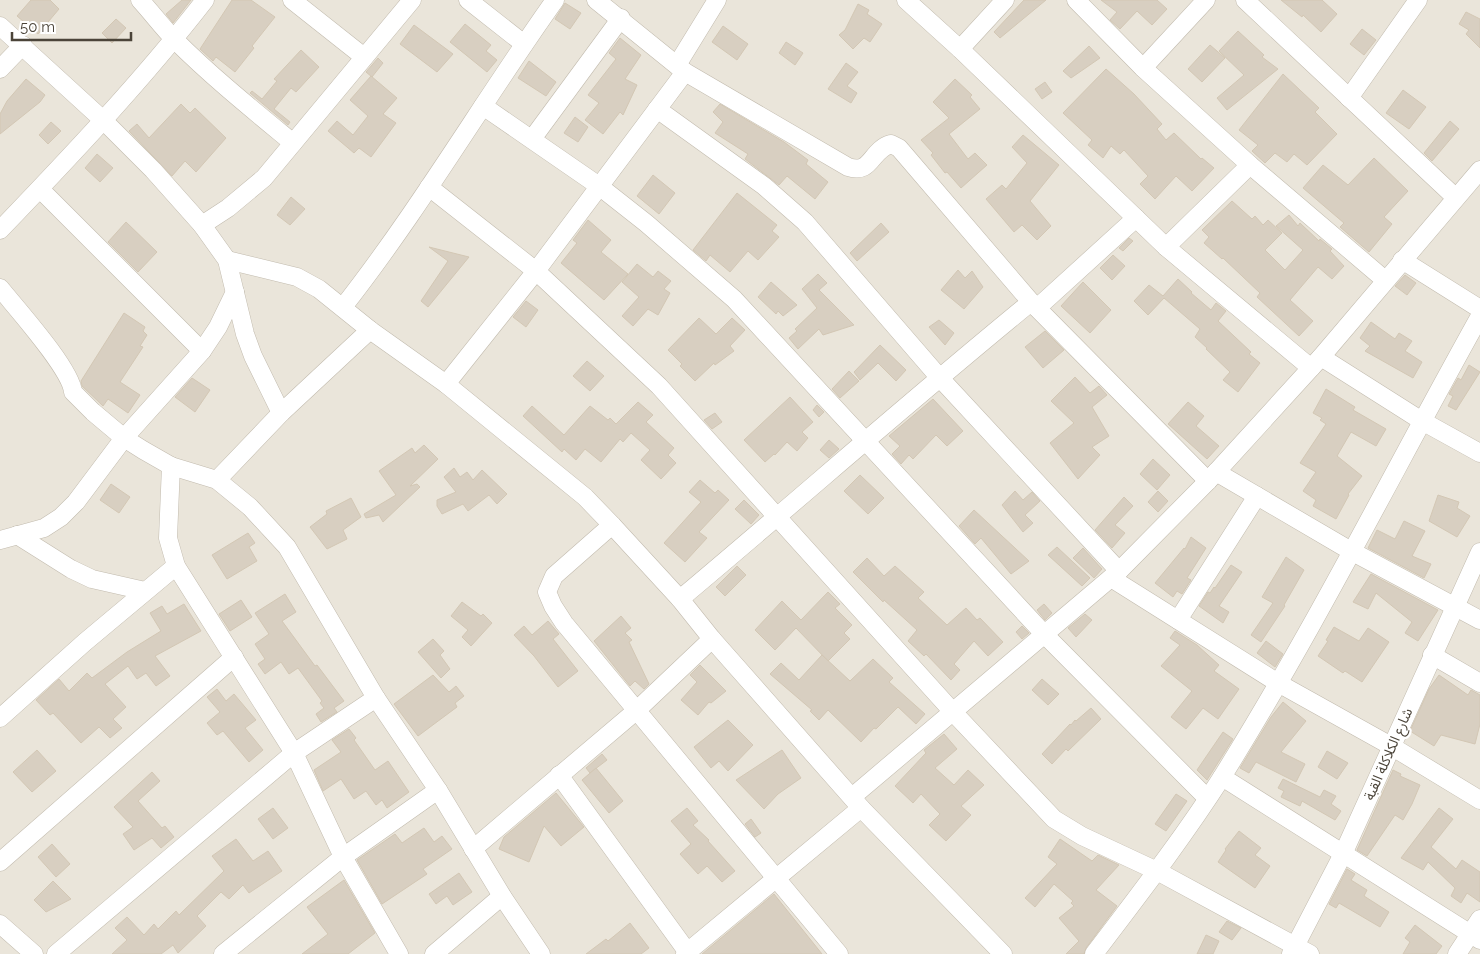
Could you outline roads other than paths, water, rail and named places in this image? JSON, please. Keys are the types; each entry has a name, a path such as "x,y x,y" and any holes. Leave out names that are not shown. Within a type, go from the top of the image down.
{"street":[{"path":"140,0 174,39 240,100 293,143"},
{"path":"0,230 103,120 174,39 205,0"},
{"path":"292,0 364,57"},
{"path":"202,225 247,194 264,178 412,0"},
{"path":"468,0 524,44"},
{"path":"343,307 376,265 524,44 556,0"},
{"path":"596,0 681,69 848,167 856,170 864,167 883,146 891,144 899,148 1034,305 1212,476 1257,496 1351,551 1480,620"},
{"path":"446,384 536,271 657,109 681,69 717,0"},
{"path":"906,0 960,49 1166,247 1316,363 1480,453"},
{"path":"960,49 1005,0"},
{"path":"1076,0 1143,68 1250,165 1385,280"},
{"path":"1143,68 1206,0"},
{"path":"1246,0 1455,197"},
{"path":"1349,98 1418,0"},
{"path":"532,139 620,18"},
{"path":"0,26 103,120 153,170 202,225 227,260 245,334 253,356 282,413"},
{"path":"0,69 23,45"},
{"path":"483,106 599,186 646,223 734,299 1045,635 1208,798"},
{"path":"657,109 764,186 805,222 939,377 1115,574 1178,620 1278,683 1391,746 1480,800"},
{"path":"1166,247 1250,165"},
{"path":"559,775 687,953 776,878 953,712 1115,574 1212,476 1316,363 1455,197 1480,170"},
{"path":"429,187 536,271 659,386 953,712 1054,819 1082,836 1157,871 1299,951"},
{"path":"40,189 202,351"},
{"path":"680,599 867,441 939,377 1034,305 1136,218"},
{"path":"227,260 297,277 319,289 370,330 446,384 562,478 612,525 680,599 712,639 857,803 1002,954"},
{"path":"1402,260 1480,309"},
{"path":"0,288 60,363 73,386 73,392 93,412 124,438 171,466 217,480 250,507 287,547 376,698 438,790 502,896 541,954"},
{"path":"0,540 44,528 61,517 76,502 124,438 202,351 218,328 235,292"},
{"path":"1094,954 1157,871 1222,777 1278,683 1480,316"},
{"path":"217,480 282,413 370,330"},
{"path":"171,466 168,538 176,566 294,753 343,857 399,954"},
{"path":"1178,620 1257,496"},
{"path":"612,525 554,576 547,592 553,606 564,623 839,954"},
{"path":"17,535 71,569 92,579 145,591"},
{"name":"شارع الكلاكلة القبة","path":"1299,951 1480,552"},
{"path":"0,718 176,566"},
{"path":"473,849 637,710 712,639"},
{"path":"1432,655 1480,682"},
{"path":"0,862 234,658"},
{"path":"56,954 294,753 376,698"},
{"path":"1222,777 1475,937"},
{"path":"223,954 343,857 438,790"},
{"path":"434,954 502,896"},
{"path":"1457,954 1475,937 1480,919"},
{"path":"0,924 34,954"}]}
